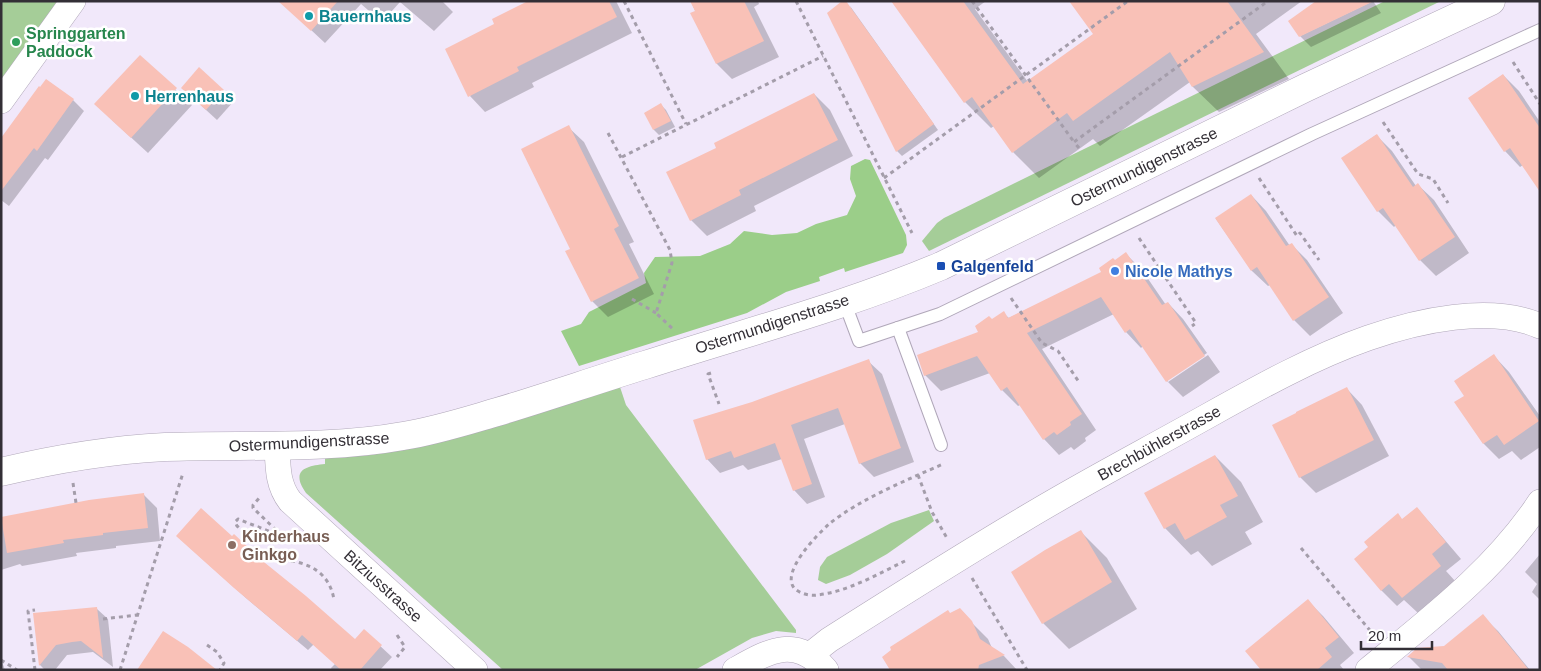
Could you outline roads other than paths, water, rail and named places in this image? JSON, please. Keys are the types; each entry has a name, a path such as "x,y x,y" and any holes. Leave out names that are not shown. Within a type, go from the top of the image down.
{"main road":[{"name":"Ostermundigenstrasse","path":"1,472 80,455 118,451 370,441 435,430 525,403 844,301 941,266 1306,88 1491,1"}],"street":[{"path":"1,102 73,1"},
{"name":"Brechbühlerstrasse","path":"818,663 829,640 1021,521 1231,403 1327,355 1382,333 1432,321 1460,317 1500,317 1540,326"},
{"name":"Bitziusstrasse","path":"278,445 278,478 283,491 290,501 475,670"},
{"path":"1368,670 1390,654 1477,577 1506,546 1540,502"},
{"path":"735,670 761,655 780,649 795,650 818,663"}],"lane":[{"path":"844,301 859,341 940,314 1312,134 1540,30"},
{"path":"898,328 942,445"}],"place":[{"name":"Bauernhaus","path":"309,16"},
{"name":"Springgarten Paddock","path":"16,42"},
{"name":"Herrenhaus","path":"135,96"},
{"name":"Galgenfeld","path":"941,266"},
{"name":"Nicole Mathys","path":"1115,271"},
{"name":"Kinderhaus Ginkgo","path":"232,545"}]}
